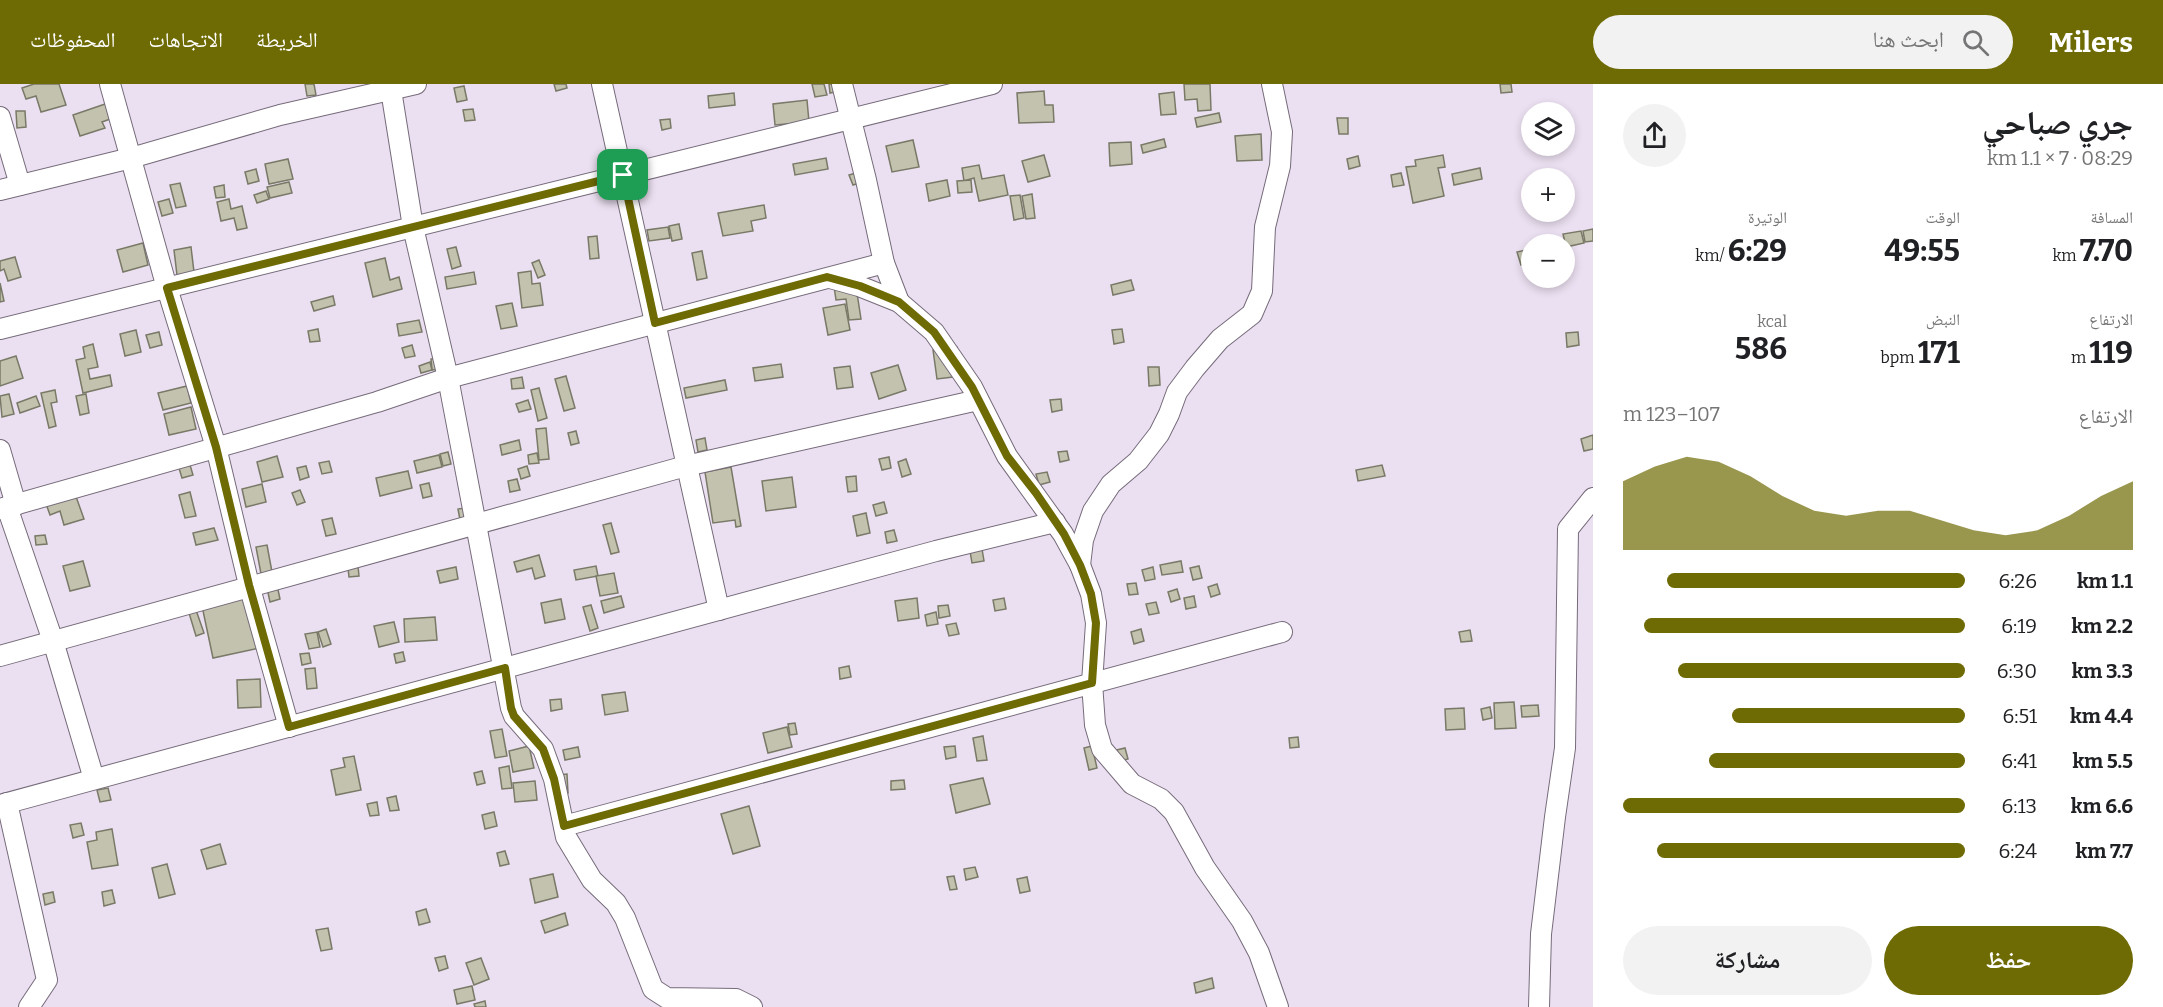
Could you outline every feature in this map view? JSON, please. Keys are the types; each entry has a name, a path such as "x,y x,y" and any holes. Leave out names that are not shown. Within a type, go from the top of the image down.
{"street":[{"path":"110,84 167,288 216,447 249,585 289,727"},
{"path":"0,190 131,158 280,116 416,84"},
{"path":"602,84 719,610"},
{"path":"842,84 884,263 899,302"},
{"path":"0,329 992,84"},
{"path":"1080,565 1083,540 1093,511 1111,484 1138,461 1159,434 1177,392 1189,376 1220,339 1252,314 1262,291 1265,227 1280,166 1282,132 1272,84"},
{"path":"391,90 413,227 448,378 474,524 514,716 543,749 554,779 566,837 592,880 616,903 625,918 653,989 659,995 667,998 736,999 752,1007"},
{"path":"0,117 20,185"},
{"path":"8,507 377,402 448,378 884,263"},
{"path":"827,277 860,286 899,302 934,332 978,400 1007,456 1055,522 1080,565 1091,594 1096,623 1092,683 1095,725 1102,749 1132,784 1161,799 1174,812 1205,868 1246,928 1259,952 1278,1007"},
{"path":"0,656 249,585 686,466 978,400"},
{"path":"0,450 8,507 53,641 94,779"},
{"path":"1539,1007 1541,934 1565,748 1568,529 1593,498"},
{"path":"29,1007 47,980 4,804 936,550 1055,522"},
{"path":"564,826 1282,632"}],"building":[{"path":"34,84 59,84 66,105 41,112 36,96 26,99 22,88"},
{"path":"305,84 314,84 316,95 307,96"},
{"path":"554,84 566,84 567,88 556,91"},
{"path":"812,84 824,84 827,95 815,97"},
{"path":"829,84 839,84 840,91 830,93"},
{"path":"1184,84 1210,84 1211,110 1198,111 1197,99 1185,100"},
{"path":"1500,84 1511,84 1512,92 1501,93"},
{"path":"464,86 467,100 457,102 454,88"},
{"path":"1044,91 1045,105 1053,105 1054,122 1019,123 1017,93"},
{"path":"1174,92 1176,114 1161,115 1159,94"},
{"path":"734,93 735,105 709,108 708,96"},
{"path":"807,100 809,122 775,125 773,104"},
{"path":"108,103 113,118 102,122 105,128 80,136 73,115"},
{"path":"473,109 475,120 465,121 463,110"},
{"path":"16,111 25,111 26,127 17,128"},
{"path":"1219,113 1221,122 1197,127 1195,118"},
{"path":"1337,118 1348,118 1348,134 1339,134"},
{"path":"670,119 671,128 662,130 660,120"},
{"path":"1261,134 1262,160 1237,161 1235,136"},
{"path":"1164,139 1166,147 1143,153 1141,145"},
{"path":"913,140 919,167 892,172 886,146"},
{"path":"1131,142 1132,164 1110,166 1109,143"},
{"path":"1044,155 1050,176 1028,182 1022,161"},
{"path":"1443,155 1445,167 1438,168 1444,196 1413,203 1406,167 1416,166 1415,160"},
{"path":"1358,156 1360,166 1349,169 1347,159"},
{"path":"826,158 828,169 795,175 793,164"},
{"path":"288,159 293,179 269,184 265,164"},
{"path":"979,165 982,179 1004,175 1008,195 979,201 974,178 964,181 962,168"},
{"path":"1480,168 1482,179 1454,185 1452,174"},
{"path":"256,169 259,181 248,184 245,172"},
{"path":"863,171 866,181 853,185 849,175"},
{"path":"1401,173 1404,185 1393,187 1391,175"},
{"path":"947,180 950,196 929,201 926,184"},
{"path":"971,180 972,192 958,193 957,181"},
{"path":"289,182 292,193 270,198 267,187"},
{"path":"180,183 186,206 176,208 170,185"},
{"path":"224,185 225,197 216,198 214,187"},
{"path":"266,191 269,199 257,203 254,195"},
{"path":"1032,194 1035,218 1026,219 1022,196"},
{"path":"1020,195 1024,218 1014,220 1010,196"},
{"path":"169,199 173,213 162,216 158,202"},
{"path":"229,199 231,209 242,206 247,228 237,230 234,218 221,221 217,202"},
{"path":"764,205 766,218 751,221 753,231 723,236 718,213"},
{"path":"679,224 682,239 672,241 669,226"},
{"path":"668,227 670,238 649,241 647,230"},
{"path":"1593,229 1593,241 1585,242 1583,231"},
{"path":"1581,231 1584,243 1575,245 1575,234 1563,234"},
{"path":"597,236 599,258 590,259 588,237"},
{"path":"143,243 148,265 123,272 117,250"},
{"path":"191,247 194,272 177,275 174,250"},
{"path":"456,247 461,266 452,269 447,249"},
{"path":"702,251 707,278 697,280 692,253"},
{"path":"1521,251 1521,265 1517,252"},
{"path":"15,257 21,277 8,281 4,269 0,271 0,261"},
{"path":"385,258 390,280 399,277 402,289 373,297 365,263"},
{"path":"539,260 545,275 538,278 532,263"},
{"path":"531,271 532,284 540,283 543,305 522,308 518,273"},
{"path":"474,272 476,284 447,289 445,277"},
{"path":"1131,280 1134,290 1113,295 1111,285"},
{"path":"0,283 4,301 0,302"},
{"path":"834,286 857,293 861,319 849,320 846,299 836,300"},
{"path":"333,296 335,305 314,311 311,302"},
{"path":"512,303 517,326 501,329 496,306"},
{"path":"845,304 850,330 828,335 823,308"},
{"path":"419,320 422,332 399,336 397,324"},
{"path":"318,329 320,341 310,342 308,331"},
{"path":"1122,329 1124,342 1114,344 1112,330"},
{"path":"136,330 141,352 125,356 120,334"},
{"path":"159,332 162,345 150,348 146,335"},
{"path":"1578,332 1579,345 1567,347 1566,333"},
{"path":"93,344 98,367 88,369 90,379 110,375 112,386 83,393 76,360 85,358 83,347"},
{"path":"412,345 415,356 405,358 402,348"},
{"path":"957,347 961,376 937,379 933,350"},
{"path":"16,356 23,378 0,386 0,361"},
{"path":"442,357 443,369 432,370 431,359"},
{"path":"430,362 432,370 421,373 419,366"},
{"path":"781,364 783,377 755,381 753,368"},
{"path":"898,365 906,390 879,399 871,373"},
{"path":"850,366 853,387 837,389 834,368"},
{"path":"1148,367 1159,367 1160,385 1149,386"},
{"path":"566,376 575,408 564,411 555,379"},
{"path":"522,377 524,388 512,389 511,379"},
{"path":"725,380 727,390 686,398 684,388"},
{"path":"187,386 191,403 163,410 158,393"},
{"path":"539,388 547,418 538,421 531,390"},
{"path":"55,390 57,402 51,403 56,426 49,428 41,393"},
{"path":"9,394 14,414 2,417 0,396"},
{"path":"86,394 89,413 80,415 76,396"},
{"path":"36,396 40,406 20,413 17,403"},
{"path":"1061,399 1062,410 1052,412 1050,400"},
{"path":"528,400 531,409 519,412 516,404"},
{"path":"191,407 196,429 169,435 164,414"},
{"path":"546,428 549,459 539,460 536,429"},
{"path":"576,431 579,443 571,445 568,433"},
{"path":"1593,435 1593,449 1584,451 1581,439"},
{"path":"705,438 707,450 698,452 696,440"},
{"path":"519,440 521,450 502,455 500,445"},
{"path":"1067,451 1069,460 1060,462 1058,452"},
{"path":"448,452 451,464 443,466 440,454"},
{"path":"537,453 539,463 529,464 528,455"},
{"path":"439,455 442,467 417,473 414,461"},
{"path":"277,456 283,477 262,482 257,462"},
{"path":"889,457 891,468 882,470 879,459"},
{"path":"906,459 911,474 902,477 898,462"},
{"path":"329,461 332,472 322,474 319,463"},
{"path":"190,465 193,475 182,478 179,468"},
{"path":"1382,465 1385,476 1358,481 1356,470"},
{"path":"306,466 309,477 300,480 297,468"},
{"path":"527,466 530,476 521,479 518,469"},
{"path":"731,467 741,526 736,527 735,520 713,523 705,472"},
{"path":"408,471 412,488 380,496 376,478"},
{"path":"1047,472 1050,482 1039,485 1036,474"},
{"path":"856,476 857,491 848,492 846,477"},
{"path":"792,477 796,507 766,511 762,481"},
{"path":"517,479 520,490 510,492 508,481"},
{"path":"429,483 432,496 423,498 420,485"},
{"path":"262,484 266,502 246,507 242,489"},
{"path":"300,490 305,502 297,505 292,493"},
{"path":"74,491 84,519 64,525 60,511 50,515 45,501"},
{"path":"190,492 196,516 185,518 179,495"},
{"path":"884,502 887,513 876,516 873,505"},
{"path":"470,507 472,518 460,520 458,509"},
{"path":"866,513 870,533 857,536 853,516"},
{"path":"332,518 336,534 326,536 322,520"},
{"path":"611,523 619,552 611,554 603,525"},
{"path":"214,528 218,540 196,545 193,533"},
{"path":"894,530 897,541 887,543 885,532"},
{"path":"45,535 47,544 36,545 35,536"},
{"path":"267,545 272,572 261,574 256,547"},
{"path":"982,549 984,561 972,563 970,551"},
{"path":"539,555 545,576 535,579 532,568 517,572 514,562"},
{"path":"83,561 90,586 70,591 63,566"},
{"path":"1181,561 1183,572 1162,575 1160,565"},
{"path":"358,566 359,576 349,577 348,568"},
{"path":"596,566 598,576 576,580 574,570"},
{"path":"1199,566 1202,578 1193,580 1190,568"},
{"path":"456,567 458,579 440,583 437,571"},
{"path":"1153,567 1155,579 1145,581 1142,570"},
{"path":"614,573 618,593 600,596 596,576"},
{"path":"1136,583 1138,594 1129,595 1127,584"},
{"path":"1217,584 1220,594 1211,597 1208,587"},
{"path":"277,585 280,599 270,602 267,588"},
{"path":"1177,589 1180,599 1171,602 1168,592"},
{"path":"257,594 260,648 213,658 202,606"},
{"path":"621,596 624,607 604,613 601,601"},
{"path":"1194,596 1196,607 1186,609 1184,598"},
{"path":"917,598 919,618 898,621 895,601"},
{"path":"1004,598 1006,609 995,611 993,600"},
{"path":"561,599 565,619 545,623 541,603"},
{"path":"1156,602 1159,613 1149,615 1146,604"},
{"path":"591,605 598,628 590,631 583,607"},
{"path":"948,605 950,616 939,618 938,606"},
{"path":"196,610 204,633 196,636 189,613"},
{"path":"936,612 938,624 927,626 925,615"},
{"path":"435,617 437,640 405,642 404,619"},
{"path":"394,622 399,642 379,647 374,626"},
{"path":"956,623 959,634 949,636 946,625"},
{"path":"326,629 331,644 323,647 318,632"},
{"path":"1141,629 1144,641 1134,644 1131,632"},
{"path":"1470,630 1472,641 1461,642 1459,632"},
{"path":"317,632 320,647 309,649 305,634"},
{"path":"403,652 405,661 396,663 394,654"},
{"path":"309,653 311,663 302,665 300,654"},
{"path":"849,666 851,677 840,679 839,668"},
{"path":"315,668 317,688 307,689 305,669"},
{"path":"260,679 261,707 238,708 237,680"},
{"path":"625,692 628,711 605,715 602,695"},
{"path":"561,699 562,709 551,711 550,700"},
{"path":"1514,702 1516,728 1495,729 1494,703"},
{"path":"1538,705 1539,716 1522,717 1521,706"},
{"path":"1490,707 1492,718 1483,720 1481,709"},
{"path":"1464,708 1465,729 1446,730 1445,709"},
{"path":"795,723 797,734 790,735 788,724"},
{"path":"787,727 792,747 768,753 763,733"},
{"path":"502,729 507,756 495,758 490,731"},
{"path":"983,736 987,760 977,761 973,738"},
{"path":"1298,737 1299,747 1290,748 1289,738"},
{"path":"529,746 534,768 513,772 509,751"},
{"path":"955,746 956,757 946,759 944,747"},
{"path":"1092,746 1097,768 1089,770 1084,748"},
{"path":"578,747 580,757 565,760 563,750"},
{"path":"1125,748 1128,759 1103,765 1100,754"},
{"path":"354,756 361,790 336,795 331,770 345,767 343,758"},
{"path":"509,766 512,788 502,789 499,768"},
{"path":"482,771 485,783 477,785 474,773"},
{"path":"567,774 568,793 551,795 549,776"},
{"path":"983,778 990,804 956,813 950,785"},
{"path":"904,780 905,789 891,790 891,781"},
{"path":"535,781 537,800 515,802 513,783"},
{"path":"108,788 111,800 100,802 97,790"},
{"path":"396,796 399,810 390,811 387,798"},
{"path":"377,802 379,815 370,816 367,804"},
{"path":"749,806 760,846 733,854 721,814"},
{"path":"494,812 497,826 485,829 482,815"},
{"path":"81,823 84,835 73,838 70,825"},
{"path":"112,829 118,865 92,869 87,842 97,840 96,832"},
{"path":"220,844 226,864 207,869 201,850"},
{"path":"505,851 509,864 500,866 497,853"},
{"path":"167,864 175,894 159,898 152,868"},
{"path":"975,867 978,877 966,880 964,869"},
{"path":"553,874 558,897 535,903 530,879"},
{"path":"954,876 957,889 950,890 947,877"},
{"path":"1027,877 1030,891 1020,893 1017,879"},
{"path":"112,890 115,903 104,906 102,892"},
{"path":"53,892 55,902 45,905 43,894"},
{"path":"426,909 430,922 419,925 416,912"},
{"path":"565,913 568,925 545,933 541,921"},
{"path":"328,928 332,949 321,951 316,930"},
{"path":"445,956 448,968 439,971 435,958"},
{"path":"481,958 489,979 474,985 466,963"},
{"path":"1212,978 1214,988 1196,993 1194,983"},
{"path":"472,986 475,1000 457,1004 454,990"},
{"path":"485,1001 486,1007 475,1007 474,1004"}],"route":[{"path":"623,175 655,323 827,277 860,286 899,302 934,332 972,387 1007,456 1064,534 1080,565 1091,594 1096,623 1092,683 564,826 554,779 543,755 543,749 514,716 511,708 505,668 289,727 249,585 216,447 167,288 623,175"}]}
